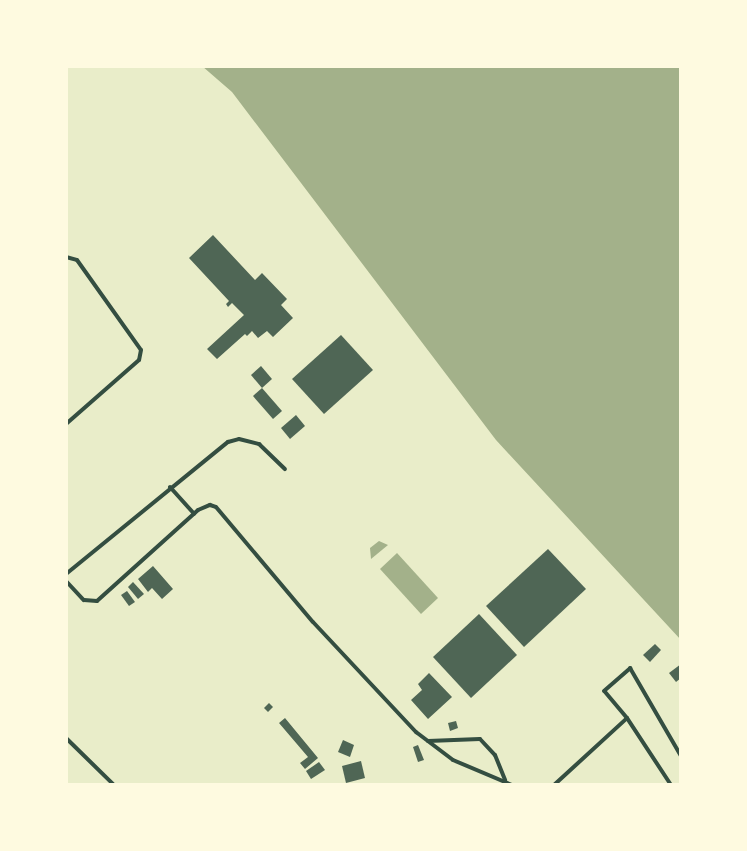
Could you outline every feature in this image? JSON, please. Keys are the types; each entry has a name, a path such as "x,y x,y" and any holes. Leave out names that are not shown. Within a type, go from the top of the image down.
{"lane":[{"path":"66,257 77,260 141,350 139,360 66,424"},
{"path":"66,574 213,452 239,439 259,444 285,469"},
{"path":"170,487 194,514"},
{"path":"66,581 84,600 97,600 194,514 204,507 216,507 313,622 416,732 453,760 505,780 512,785"},
{"path":"671,785 627,718 604,692 630,668 681,756"},
{"path":"554,785 627,718"},
{"path":"66,738 114,785"},
{"path":"428,740 480,739 495,755 505,780"}],"shaded area":[{"path":"202,66 681,66 681,640 496,440 232,92"},
{"path":"379,541 388,545 371,559 370,548"},
{"path":"397,553 438,598 421,614 380,569"}],"building":[{"path":"213,235 255,280 262,273 287,299 281,305 293,318 273,337 267,331 258,338 252,331 247,336 245,334 217,359 207,349 244,315 232,303 228,307 226,304 229,301 189,258"},
{"path":"341,335 373,370 324,414 292,379"},
{"path":"261,366 272,379 262,388 251,375"},
{"path":"262,388 282,411 273,419 253,396"},
{"path":"296,415 305,426 290,439 281,428"},
{"path":"548,549 586,589 524,647 486,606"},
{"path":"153,566 173,589 162,599 152,588 148,592 138,579"},
{"path":"133,582 144,594 138,599 128,587"},
{"path":"127,591 135,602 129,606 121,595"},
{"path":"479,614 517,655 471,698 433,657"},
{"path":"655,644 661,650 650,662 643,655"},
{"path":"681,664 681,678 676,682 669,673"},
{"path":"429,673 452,697 428,719 411,700 422,690 418,684"},
{"path":"269,703 273,707 268,712 264,708"},
{"path":"285,718 318,758 305,769 300,763 308,757 279,723"},
{"path":"456,721 458,728 450,731 448,723"},
{"path":"343,740 354,745 350,757 338,752"},
{"path":"418,745 424,760 418,762 413,747"},
{"path":"361,761 365,778 346,783 342,766"},
{"path":"319,762 325,770 311,779 306,771"}]}
